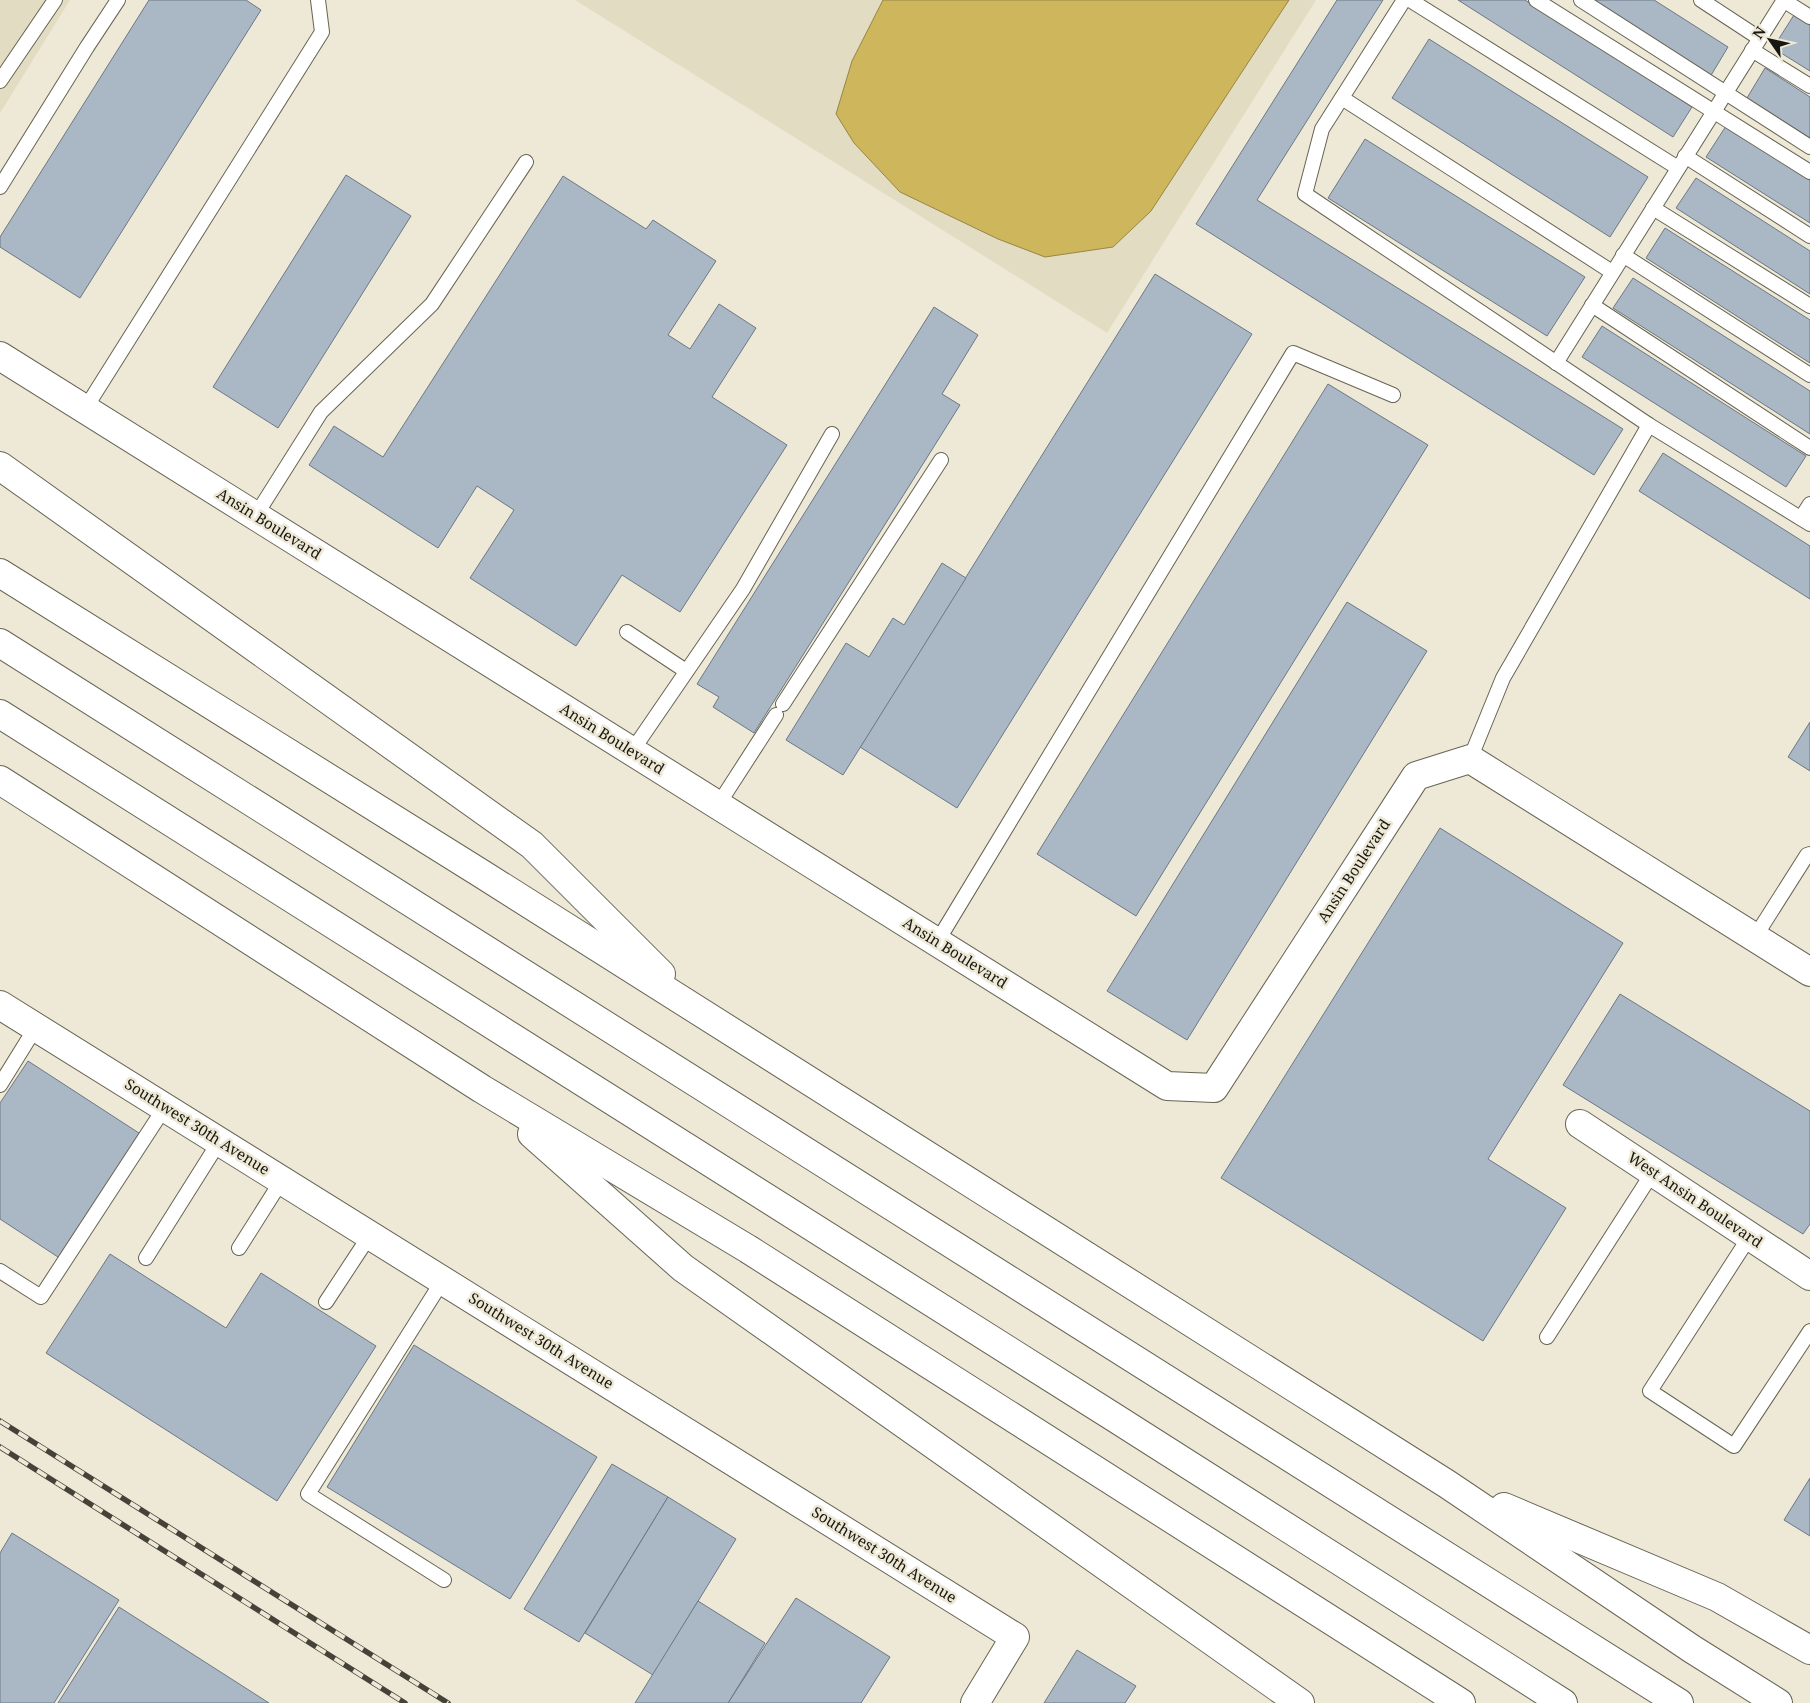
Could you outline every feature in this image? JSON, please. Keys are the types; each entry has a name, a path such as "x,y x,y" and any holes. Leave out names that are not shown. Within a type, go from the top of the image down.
{"main road":[{"name":"Ansin Boulevard","path":"0,356 1167,1086 1214,1088 1416,776 1470,759"},
{"path":"0,466 532,845 698,1011"},
{"path":"0,573 482,874 1447,1484 1692,1649 1778,1703"},
{"path":"0,643 1679,1703"},
{"path":"0,714 1564,1703"},
{"path":"1470,759 1810,972"},
{"path":"0,780 482,1090 748,1248 1461,1703"},
{"name":"Southwest 30th Avenue","path":"0,1005 1015,1637 975,1703"},
{"path":"482,1090 683,1268 1300,1703"},
{"name":"West Ansin Boulevard","path":"1580,1124 1810,1276"},
{"path":"1447,1484 1717,1597 1810,1650"}],"lane":[{"path":"0,81 55,0"},
{"path":"0,187 118,0"},
{"path":"85,409 322,32 318,0"},
{"path":"1404,0 1322,129 1305,194 1649,425 1806,521 1810,504"},
{"path":"1410,0 1810,236"},
{"path":"1536,0 1810,172"},
{"path":"1581,0 1810,147"},
{"path":"1701,0 1759,38"},
{"path":"1556,363 1783,0 1810,17"},
{"path":"1752,50 1810,86"},
{"path":"1342,98 1612,272"},
{"path":"256,515 321,412 432,304 526,162"},
{"path":"1653,208 1810,306"},
{"path":"1624,255 1810,375"},
{"path":"1592,304 1810,448"},
{"path":"937,942 1293,353 1393,395"},
{"path":"1470,759 1503,678 1649,425"},
{"path":"632,751 743,589 832,434"},
{"path":"718,805 941,460"},
{"path":"627,632 686,671"},
{"path":"1755,937 1807,855 1810,854"},
{"path":"0,1085 36,1028"},
{"path":"0,1270 41,1297 165,1108"},
{"path":"146,1258 219,1142"},
{"path":"1547,1337 1653,1172"},
{"path":"239,1248 282,1180"},
{"path":"326,1302 370,1235"},
{"path":"1750,1236 1650,1392 1734,1446 1810,1332"},
{"path":"443,1280 308,1494 444,1580"}],"shaded area":[{"path":"0,0 70,0 0,113"},
{"path":"575,0 1316,0 1107,333"},
{"path":"883,0 1289,0 1151,211 1113,247 1045,257 998,239 900,192 854,143 836,114 852,61"}],"building":[{"path":"149,0 246,0 261,10 80,298 0,247 0,237"},
{"path":"1337,0 1383,0 1257,200 1623,429 1594,475 1196,224"},
{"path":"1458,0 1525,0 1692,107 1673,137"},
{"path":"1590,0 1654,0 1728,47 1710,77"},
{"path":"1794,15 1810,25 1810,71 1773,48"},
{"path":"1429,39 1648,177 1610,237 1392,98"},
{"path":"1765,68 1810,97 1810,138 1747,98"},
{"path":"1726,126 1810,180 1810,223 1706,157"},
{"path":"1365,139 1585,277 1547,336 1328,198"},
{"path":"346,175 411,216 278,428 213,387"},
{"path":"563,176 646,229 653,220 716,261 668,335 690,349 719,304 756,328 712,397 787,445 680,612 622,575 576,646 470,578 514,510 477,486 438,548 309,465 334,426 383,457"},
{"path":"1696,178 1810,251 1810,294 1676,208"},
{"path":"1665,228 1810,320 1810,363 1646,258"},
{"path":"1155,274 1252,334 957,808 860,747"},
{"path":"1633,278 1810,391 1810,434 1613,308"},
{"path":"934,307 978,335 942,394 960,405 754,733 713,707 719,697 697,684"},
{"path":"1602,326 1806,456 1786,487 1582,357"},
{"path":"1328,384 1428,445 1136,916 1037,854"},
{"path":"1663,453 1810,546 1810,599 1639,491"},
{"path":"942,563 966,578 843,775 786,740 846,643 869,657 893,618 904,625"},
{"path":"1347,602 1427,651 1187,1040 1107,991"},
{"path":"1810,722 1810,771 1788,757"},
{"path":"1440,828 1623,943 1488,1159 1566,1208 1483,1341 1221,1178"},
{"path":"1620,994 1810,1111 1810,1224 1803,1234 1563,1085"},
{"path":"28,1061 142,1135 61,1259 0,1219 0,1103"},
{"path":"110,1254 226,1328 261,1273 376,1346 277,1501 46,1353"},
{"path":"414,1345 597,1457 510,1599 327,1487"},
{"path":"612,1464 668,1497 579,1642 524,1609"},
{"path":"1810,1478 1810,1536 1784,1520"},
{"path":"668,1497 736,1539 653,1675 585,1633"},
{"path":"12,1533 119,1600 54,1703 0,1703 0,1553"},
{"path":"796,1598 890,1657 861,1703 728,1703"},
{"path":"698,1601 765,1643 728,1703 635,1703"},
{"path":"119,1607 269,1703 58,1703"},
{"path":"1077,1650 1136,1686 1125,1703 1044,1703"}],"railway":[{"path":"0,1421 448,1703"},
{"path":"0,1447 405,1703"}]}
